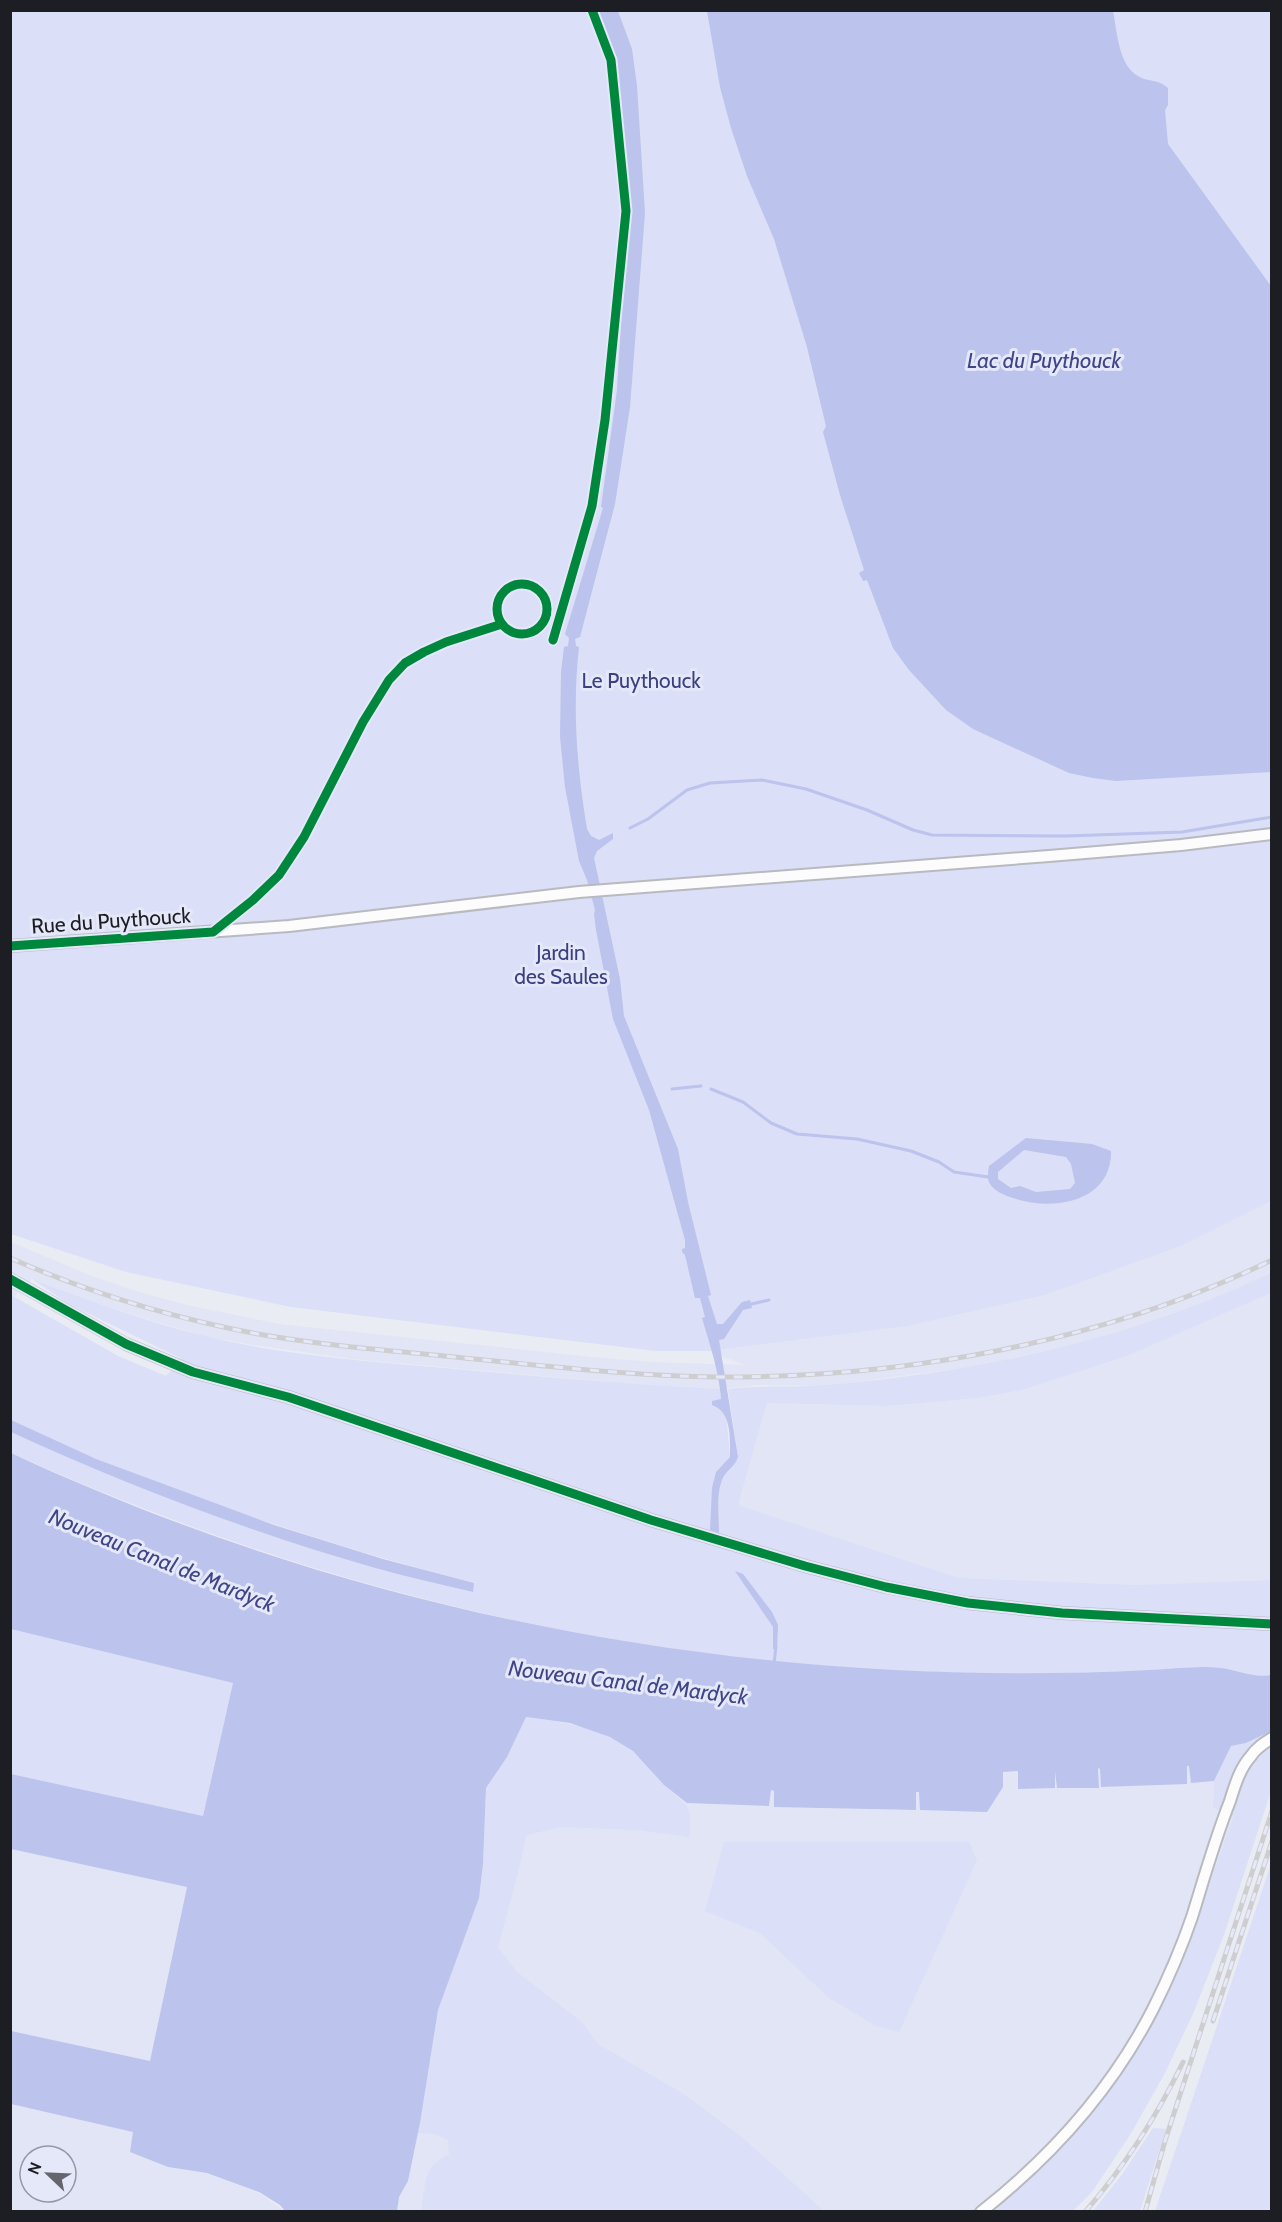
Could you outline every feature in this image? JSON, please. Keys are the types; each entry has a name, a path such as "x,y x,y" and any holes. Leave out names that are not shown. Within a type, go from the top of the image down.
{"street":[{"name":"Rue du Puythouck","path":"10,945 289,926 582,892 1181,845 1272,834"},
{"path":"10,1279 126,1344 193,1372 288,1397 659,1523 805,1566 924,1595 978,1604 1062,1613 1272,1624"},
{"path":"981,2211 1018,2181 1062,2139 1103,2090 1130,2050 1177,1957 1217,1833 1244,1766 1256,1750 1272,1738"}],"shaded area":[{"path":"1271,1201 1271,1273 1238,1289 1182,1312 1085,1342 978,1366 826,1386 758,1385 720,1389 663,1387 351,1359 207,1337 100,1305 32,1279 14,1297 11,1295 11,1242 92,1276 136,1291 187,1305 279,1324 593,1357 653,1362 745,1365 708,1351 906,1326 1045,1295 1181,1246"},
{"path":"1271,1293 1271,1580 1137,1585 959,1578 738,1505 767,1403 888,1406 978,1398 1022,1390 1127,1356"},
{"path":"526,1717 769,1806 771,1790 774,1791 774,1807 915,1810 916,1792 920,1792 920,1810 1003,1772 1018,1771 1018,1789 1055,1771 1099,1787 1098,1768 1100,1769 1101,1787 1187,1783 1186,1766 1189,1766 1191,1783 1214,1781 1213,1808 1233,1817 1182,1962 1147,2034 1090,2115 1036,2172 989,2211 397,2212 399,2197 408,2181 420,2123 438,2010 475,1911"},
{"path":"11,1849 187,1887 150,2061 11,2031"},
{"path":"11,2104 134,2132 130,2152 168,2167 207,2173 259,2193 285,2211 11,2212"}],"green space":[{"name":"Le Puythouck","path":"11,11 1271,11 1271,1201 1181,1246 1045,1295 907,1326 708,1351 656,1351 291,1307 126,1272 11,1234"},
{"path":"1271,1273 1271,1293 1127,1356 1022,1390 978,1398 888,1406 767,1403 738,1505 959,1578 1137,1585 1271,1580 1271,1675 1203,1667 1000,1673 854,1668 709,1654 566,1631 426,1599 286,1559 148,1510 11,1453 11,1432 190,1507 281,1539 374,1568 472,1592 474,1583 379,1557 237,1512 87,1456 11,1420 11,1295 118,1356 166,1376 182,1359 69,1304 32,1279 161,1324 263,1348 384,1363 616,1383 720,1389 721,1399 717,1402 726,1414 730,1457 716,1472 719,1532 720,1486 738,1457 728,1389 815,1386 885,1379 999,1361 1055,1349 1165,1317"},
{"path":"11,1629 233,1683 203,1816 11,1774"},
{"path":"526,1717 594,1731 631,1750 686,1806 690,1817 689,1837 638,1830 561,1827 526,1835 498,1947 517,1972 583,2023 598,2044 682,2093 743,2138 824,2211 421,2211 425,2185 430,2171 440,2159 449,2155 448,2140 435,2134 418,2133 438,2010 479,1898 483,1864 486,1788 507,1757"},
{"path":"1271,1731 1271,1791 1224,1935 1193,2014 1164,2075 1130,2135 1092,2192 1073,2211 989,2212 1036,2172 1090,2116 1147,2034 1182,1962 1233,1817 1213,1808 1214,1781 1231,1746 1246,1743"},
{"path":"724,1842 969,1842 977,1860 899,2032 876,2026 828,1997 760,1933 705,1911"},
{"path":"1271,1863 1271,2211 1155,2211 1264,1885"},
{"path":"1153,2128 1166,2129 1140,2211 1093,2211 1121,2176"}],"water":[{"path":"598,11 618,11 632,49 637,86 645,213 630,407 615,504 580,637 575,639 576,646 579,647 576,693 578,761 587,829 591,836 599,840 613,833 613,839 597,851 594,858 620,979 624,1016 678,1149 688,1202 711,1295 708,1296 717,1324 723,1324 742,1302 750,1300 752,1308 743,1310 724,1339 719,1340 738,1457 720,1486 719,1533 710,1530 712,1488 716,1472 730,1457 728,1427 723,1413 712,1405 712,1401 721,1399 716,1369 702,1318 705,1317 700,1298 695,1298 685,1255 682,1252 685,1248 685,1240 649,1110 613,1019 596,930 595,910 579,861 565,787 560,737 561,672 564,647 568,646 569,638 565,634 603,508 601,507 617,390 628,209 616,59"},
{"name":"Lac du Puythouck","path":"707,11 1113,11 1122,56 1131,71 1168,88 1168,105 1165,110 1168,144 1271,286 1271,772 1116,781 1069,773 973,729 946,710 909,670 893,648 867,580 863,581 859,573 864,570 823,432 826,426 807,347 774,239 747,176 731,128 720,87"},
{"path":"1026,1138 1092,1144 1111,1151 1109,1168 1102,1182 1091,1192 1062,1203 1029,1202 1000,1193 989,1182 989,1166","holes":["1024,1150 1066,1157 1071,1164 1075,1183 1070,1189 1036,1192 1020,1186 1011,1188 998,1179 998,1172"]},
{"path":"11,1420 96,1459 274,1525 383,1559 474,1583 473,1592 328,1554 190,1507 11,1432"},
{"name":"Nouveau Canal de Mardyck","path":"11,1453 146,1511 284,1559 424,1599 566,1631 711,1654 856,1668 1002,1673 1203,1667 1271,1675 1271,1731 1246,1743 1231,1746 1214,1781 1191,1783 1189,1766 1187,1766 1187,1784 1101,1787 1100,1769 1098,1768 1099,1788 1057,1788 1055,1771 1055,1788 1018,1789 1018,1771 1003,1772 1003,1787 987,1812 920,1810 919,1792 916,1792 916,1810 774,1807 774,1791 771,1790 769,1806 687,1803 664,1785 633,1751 610,1737 570,1723 526,1717 507,1757 486,1788 483,1864 479,1898 438,2010 420,2123 408,2181 399,2197 397,2211 285,2211 280,2205 259,2192 207,2173 168,2167 130,2152 133,2132 11,2104 11,2031 150,2061 187,1887 11,1849 11,1774 203,1816 233,1683 11,1629"},
{"path":"735,1571 743,1574 772,1612 778,1625 777,1650 773,1649 773,1627"}],"waterway":[{"path":"630,828 648,819 687,790 710,783 762,780 806,789 867,810 913,830 932,835 1066,836 1182,832 1272,817"},
{"path":"672,1089 701,1086"},
{"path":"711,1089 743,1102 771,1123 797,1134 857,1139 911,1151 939,1162 954,1172 988,1177"},
{"path":"747,1305 769,1300"},
{"path":"774,1664 776,1646"}],"railway":[{"path":"10,1258 40,1271 132,1303 226,1328 258,1334 335,1345 559,1367 653,1375 717,1377 788,1376 859,1371 1001,1350 1071,1334 1140,1313 1207,1289 1272,1260"},
{"path":"1145,2212 1165,2141 1272,1811"},
{"path":"1213,2021 1272,1841"},
{"path":"1085,2212 1114,2177 1139,2140 1183,2062"}],"cycle path":[{"path":"553,640 592,506 605,420 626,211 611,60 592,10"},
{"path":"522,584 531,586 542,595 547,609 545,618 536,629 522,634 513,632 502,623 497,609 499,600 508,589 522,584"},
{"path":"10,946 213,932 253,900 279,875 304,837 363,722 389,680 405,663 424,652 446,642 502,624"},
{"path":"10,1279 126,1344 193,1372 288,1397 651,1520 805,1566 886,1587 968,1603 1062,1613 1272,1624"}],"park label":[{"name":"Jardin des Saules","path":"561,965"}]}
